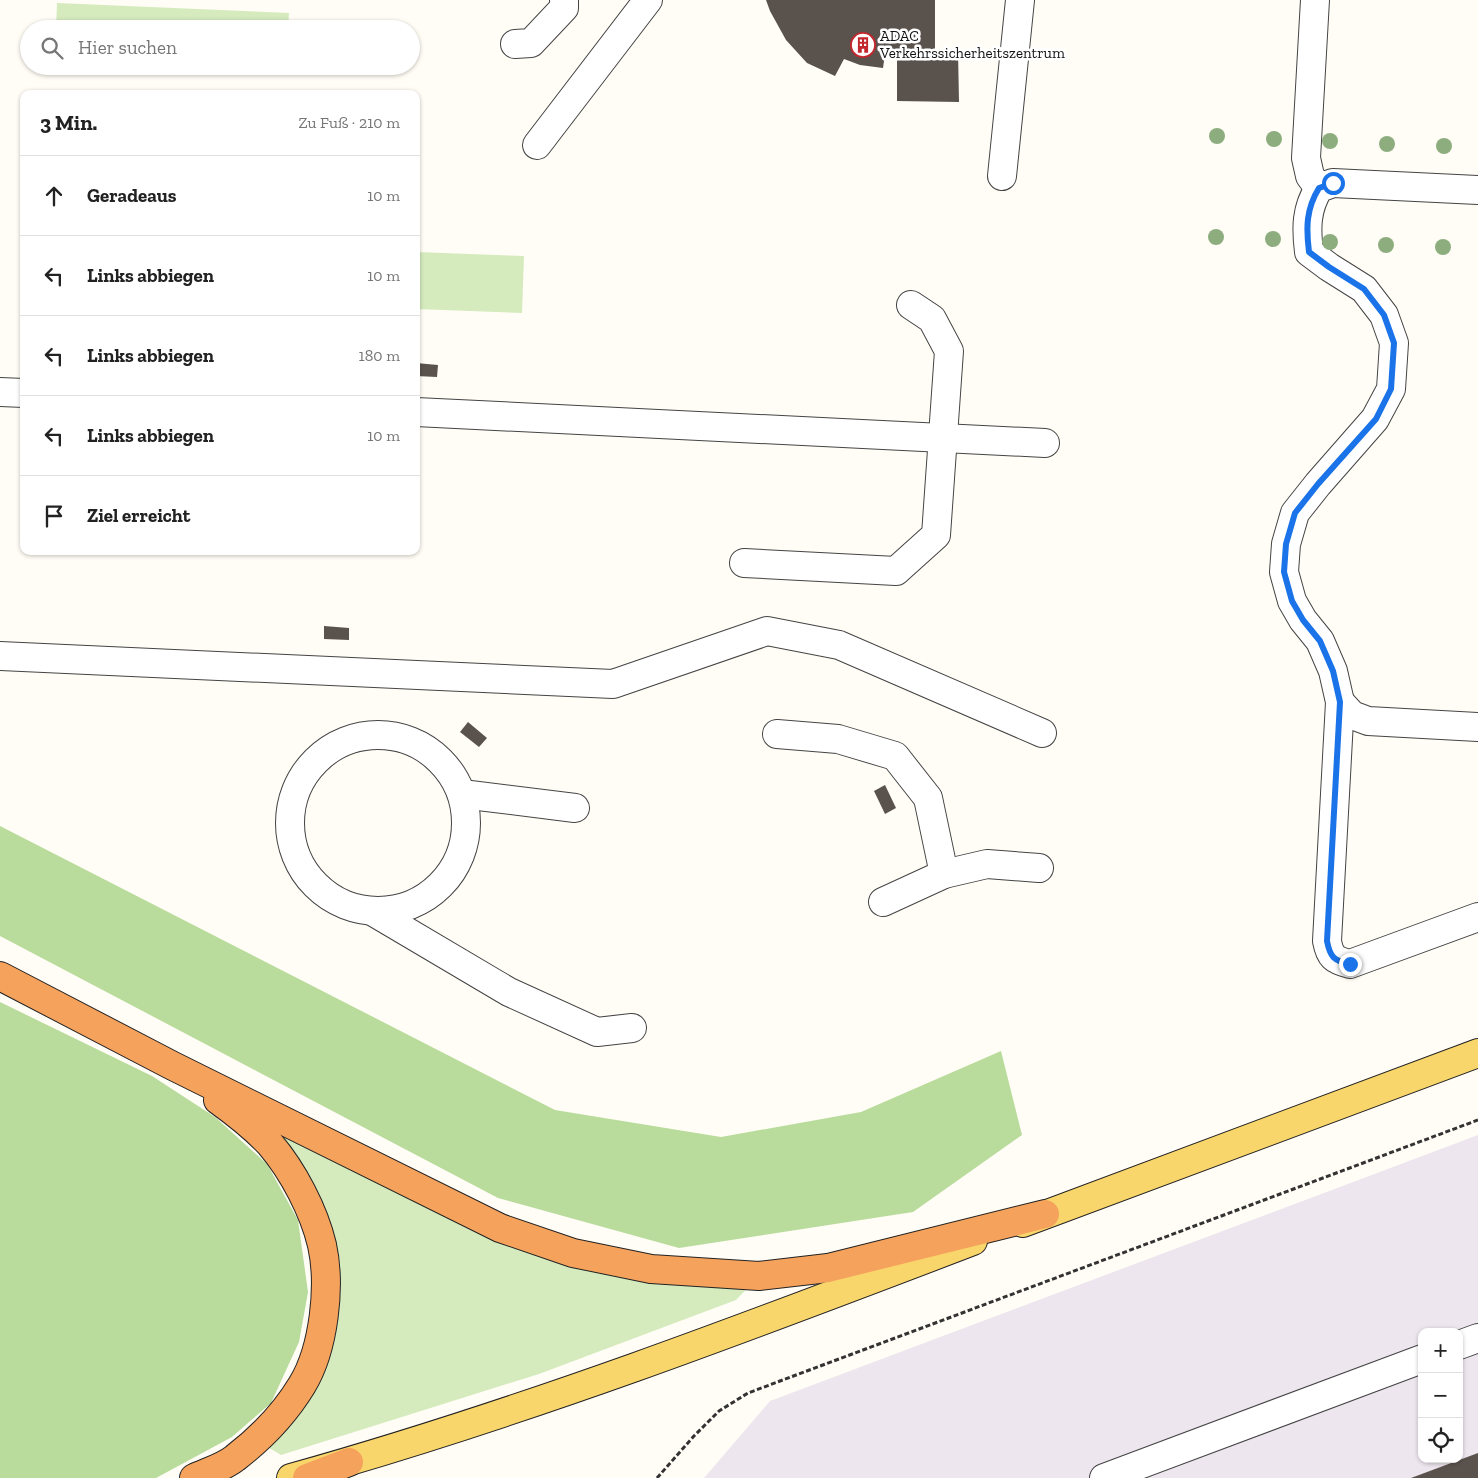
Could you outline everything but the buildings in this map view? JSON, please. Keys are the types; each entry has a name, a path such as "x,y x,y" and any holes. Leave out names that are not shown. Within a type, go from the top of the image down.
{"highway":[{"path":"0,976 173,1066 500,1228 573,1253 651,1269 759,1276 828,1268 1045,1214"},
{"path":"173,1066 233,1111 270,1144 294,1177 308,1207 322,1245 326,1283 323,1322 316,1351 303,1384 282,1413 234,1459 194,1478"},
{"path":"307,1478 349,1462"}],"main road":[{"path":"291,1478 349,1462 574,1390 1478,1053"}],"lane":[{"path":"515,44 531,43 564,8 564,0"},
{"path":"537,145 648,0"},
{"path":"1002,176 1020,0"},
{"path":"1315,0 1306,158 1310,176 1319,188"},
{"path":"1478,190 1333,183 1319,188 1311,200 1306,230 1309,252 1364,289 1384,315 1394,343 1391,389 1376,419 1318,484 1295,513 1286,544 1284,572 1292,601 1303,620 1320,641 1333,671 1340,702 1327,941 1330,953 1338,961 1350,964 1478,917"},
{"path":"744,563 896,571 936,535 949,351 932,319 911,305"},
{"path":"0,392 20,393"},
{"path":"420,412 1046,442"},
{"path":"0,656 613,684 767,631 839,645 1042,734"},
{"path":"1340,702 1352,714 1368,721 1478,726"},
{"path":"372,912 401,909 427,896 448,876 462,851 466,822 462,794 448,768 426,748 399,737 370,734 341,742 316,758 299,782 290,809 290,839 300,866 319,889 344,905 372,912 509,992 597,1032 632,1028"},
{"path":"777,734 838,739 895,756 928,798 944,874"},
{"path":"462,794 575,808"},
{"path":"883,902 944,874 987,864 1039,868"},
{"path":"1463,1344 1478,1338"},
{"path":"1104,1478 1418,1360"}],"path":[{"path":"657,1478 719,1411 748,1393 1478,1120"}],"shaded area":[{"path":"1478,1135 1478,1478 704,1478 770,1401"}],"green space":[{"path":"57,3 289,13 289,20 56,20"},
{"path":"420,252 524,256 522,313 420,309"},
{"path":"0,826 555,1110 721,1137 861,1112 1001,1051 1022,1135 913,1212 679,1248 498,1198 0,936"},
{"path":"0,1002 152,1076 215,1117 267,1164 298,1220 308,1292 299,1342 271,1403 232,1437 156,1478 0,1478"},
{"path":"233,1111 500,1228 759,1276 736,1300 539,1374 281,1455 256,1440 316,1351 308,1207"}],"place":[{"name":"ADAC Verkehrssicherheitszentrum","path":"863,45"}],"route":[{"path":"1333,183 1319,188 1311,200 1306,230 1309,252 1364,289 1384,315 1394,343 1391,389 1376,419 1318,484 1295,513 1286,544 1284,572 1292,601 1303,620 1320,641 1333,671 1340,702 1327,941 1330,953 1338,961 1350,964"}]}
